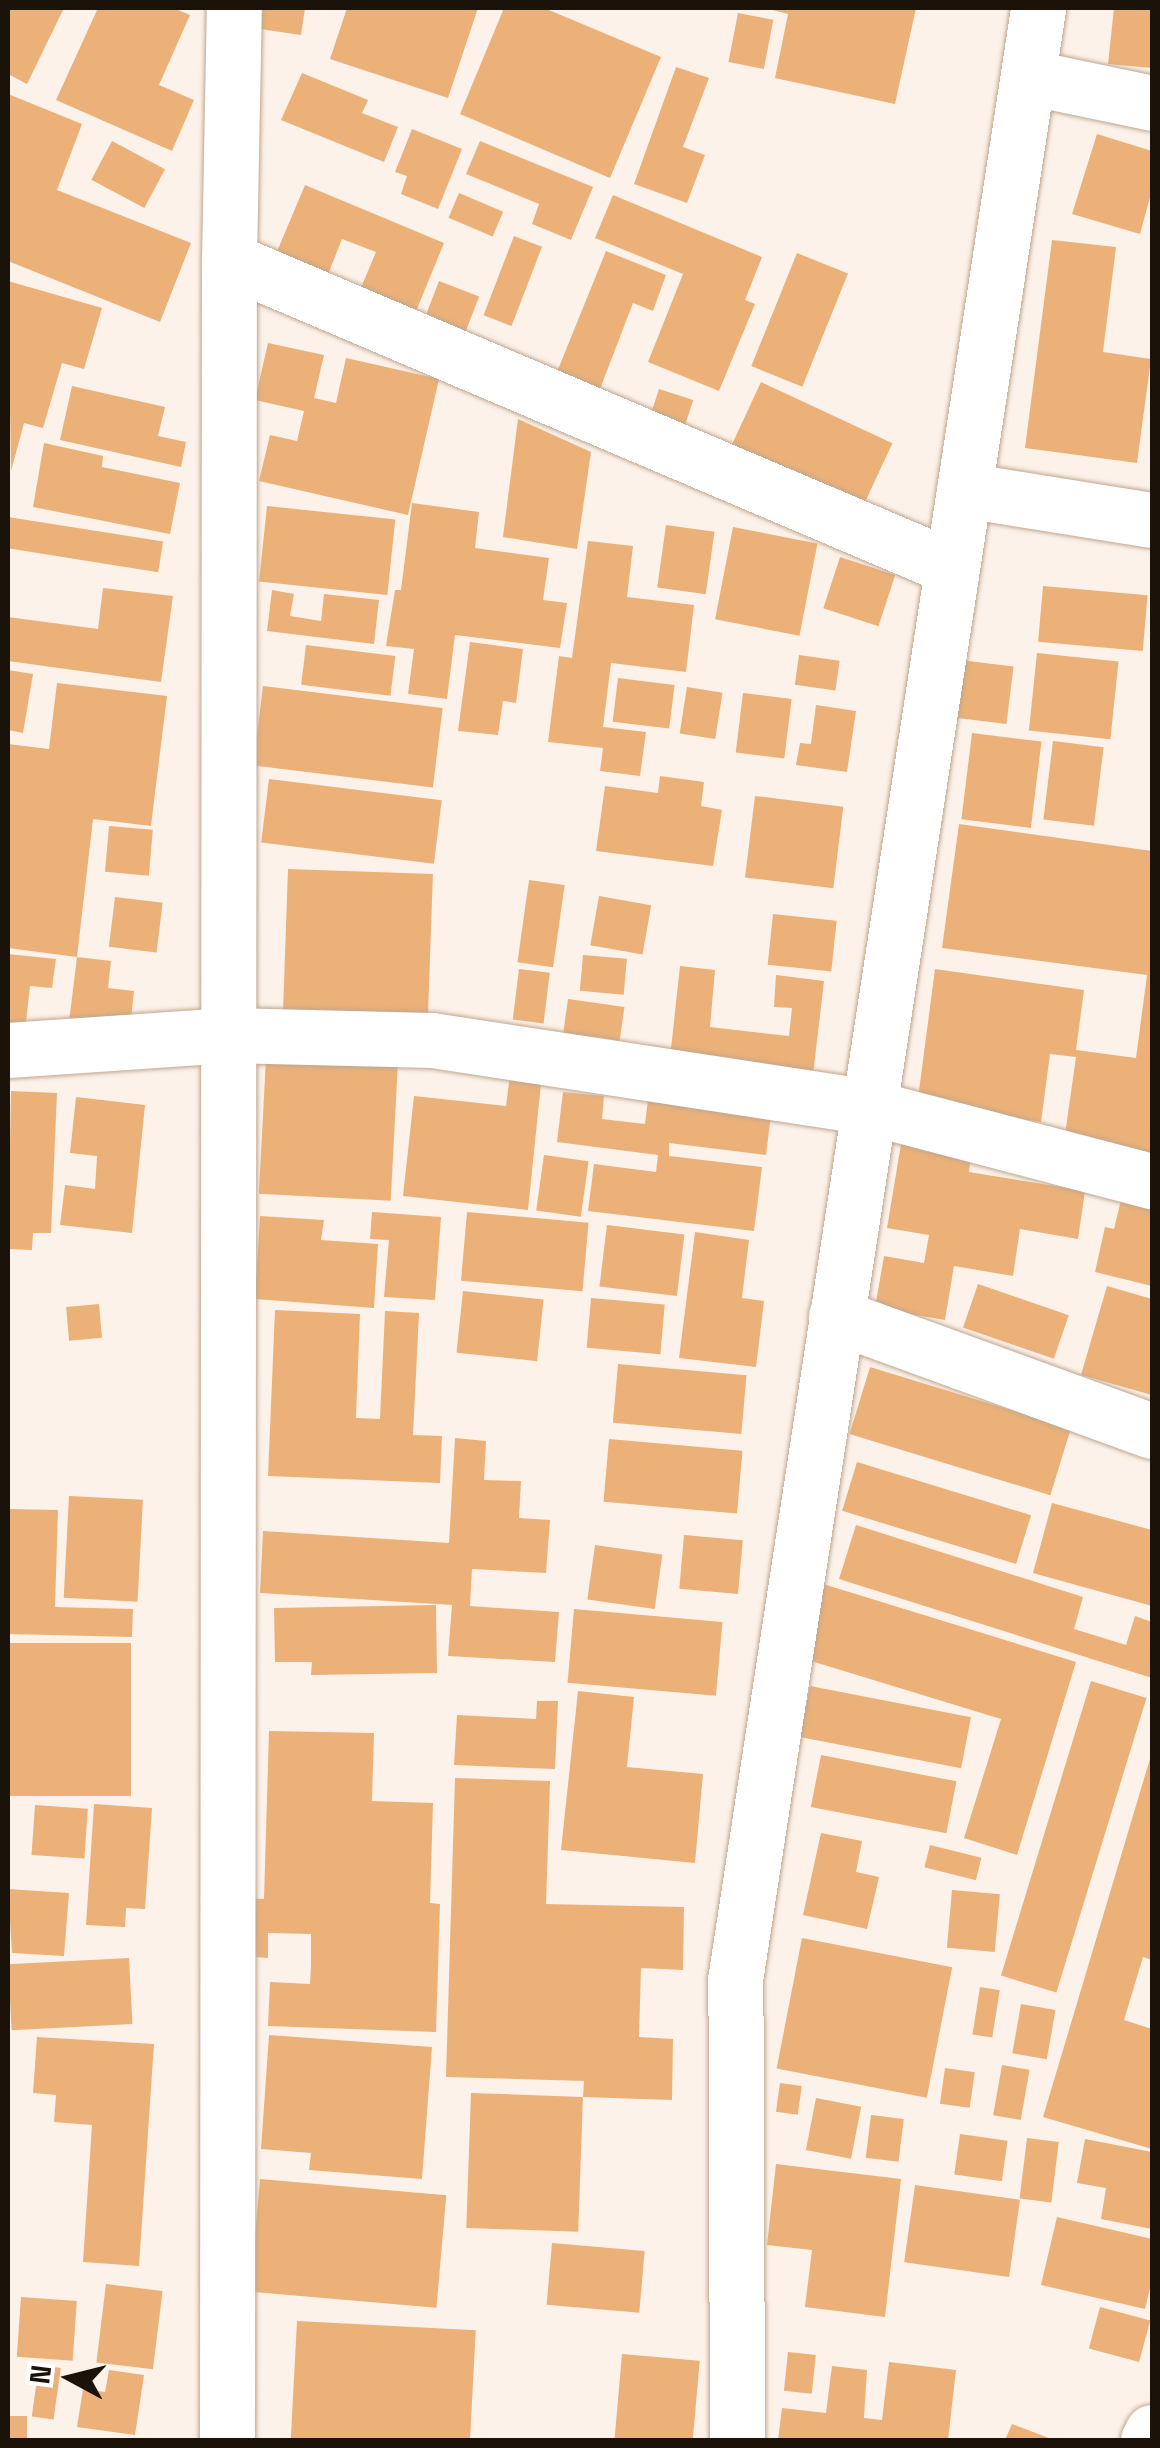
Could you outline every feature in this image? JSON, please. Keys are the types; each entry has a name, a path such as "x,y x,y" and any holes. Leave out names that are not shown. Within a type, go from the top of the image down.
{"street":[{"path":"228,2440 228,260 234,8"},
{"path":"737,2440 735,1980 1038,8"},
{"path":"1028,77 1152,103"},
{"path":"228,260 952,567"},
{"path":"964,490 1152,520"},
{"path":"8,1050 228,1035 432,1040 870,1107 1152,1181"},
{"path":"836,1316 1152,1431"},
{"path":"1148,2440 1152,2432"}],"building":[{"path":"8,8 64,8 27,84 8,74"},
{"path":"98,8 173,8 190,15 159,85 194,100 172,151 56,100"},
{"path":"263,8 305,8 301,35 260,29"},
{"path":"347,8 478,8 448,98 330,59"},
{"path":"504,8 544,8 661,57 610,178 460,114"},
{"path":"765,8 916,8 895,104 775,78 788,14"},
{"path":"1114,8 1152,8 1152,68 1108,64"},
{"path":"738,13 773,20 764,69 728,62"},
{"path":"676,67 709,78 683,147 705,155 687,203 634,184"},
{"path":"302,73 368,100 362,113 398,127 384,162 281,120"},
{"path":"8,94 82,124 57,190 191,243 160,322 8,261"},
{"path":"412,129 462,149 438,209 401,194 407,176 395,172"},
{"path":"1097,134 1152,151 1152,190 1140,234 1072,214"},
{"path":"112,141 165,169 144,208 91,180"},
{"path":"480,141 593,187 571,240 532,224 539,204 466,174"},
{"path":"305,185 444,243 412,321 357,297 376,252 342,239 325,282 273,261"},
{"path":"459,193 503,212 493,237 448,218"},
{"path":"613,195 762,257 745,300 755,304 719,391 648,362 683,274 595,238"},
{"path":"514,236 542,247 512,326 484,315"},
{"path":"1052,240 1116,247 1103,352 1151,359 1137,463 1025,448"},
{"path":"606,251 666,275 653,311 633,303 600,389 557,372"},
{"path":"797,253 848,274 802,387 751,366"},
{"path":"8,281 102,308 84,369 62,363 43,428 24,423 11,471"},
{"path":"439,281 479,296 464,336 424,320"},
{"path":"268,343 324,355 314,398 336,403 346,358 439,379 408,515 259,481 270,435 297,441 304,411 255,400"},
{"path":"761,382 892,443 860,512 729,451"},
{"path":"72,386 165,407 158,436 186,442 181,467 60,440"},
{"path":"659,389 693,400 684,430 649,418"},
{"path":"518,419 591,452 577,549 503,537"},
{"path":"44,443 103,456 102,467 180,483 170,534 33,507"},
{"path":"412,503 479,512 475,548 549,558 543,600 567,603 560,648 455,635 447,699 408,694 414,649 386,646 395,590 401,590"},
{"path":"267,506 395,519 387,595 259,582"},
{"path":"8,517 163,542 158,572 8,548"},
{"path":"666,525 715,532 706,594 657,587"},
{"path":"733,527 817,543 799,636 715,619"},
{"path":"588,541 633,546 627,597 694,605 686,672 611,663 603,727 646,732 640,776 600,771 603,748 548,742 559,656 572,658"},
{"path":"840,557 895,575 878,626 823,608"},
{"path":"1043,586 1148,595 1143,651 1038,642"},
{"path":"103,588 173,596 161,682 8,661 8,617 98,629"},
{"path":"272,590 294,594 290,616 321,621 324,594 379,600 374,644 267,631"},
{"path":"470,642 523,649 516,703 503,701 498,735 458,731"},
{"path":"306,645 395,656 390,696 301,685"},
{"path":"1037,653 1119,662 1110,739 1029,731"},
{"path":"799,655 840,661 835,690 795,685"},
{"path":"952,659 1014,667 1006,724 945,717"},
{"path":"8,670 33,674 23,733 8,730"},
{"path":"618,678 675,685 669,729 613,722"},
{"path":"57,683 167,696 151,826 93,819 77,957 8,948 8,744 49,749"},
{"path":"263,686 443,708 433,787 253,765"},
{"path":"687,687 723,693 715,739 680,733"},
{"path":"743,693 792,699 784,759 736,753"},
{"path":"816,705 856,711 847,772 796,765 800,743 811,744"},
{"path":"972,733 1041,742 1031,828 961,819"},
{"path":"1053,741 1104,747 1094,826 1043,819"},
{"path":"660,776 704,782 701,806 722,810 713,866 596,851 605,786 658,793"},
{"path":"269,779 442,800 434,864 261,843"},
{"path":"755,796 843,807 833,888 745,877"},
{"path":"959,824 1152,851 1152,1154 1064,1142 1076,1057 1050,1054 1041,1122 917,1106 935,969 1084,990 1076,1050 1136,1058 1147,975 942,948"},
{"path":"109,826 153,830 149,876 105,872"},
{"path":"288,869 433,874 428,1015 283,1010"},
{"path":"529,880 565,885 553,967 517,962"},
{"path":"599,896 651,905 643,954 590,945"},
{"path":"115,897 163,903 157,952 109,947"},
{"path":"773,914 837,921 831,971 768,965"},
{"path":"8,954 56,959 52,988 30,986 25,1031 8,1029"},
{"path":"583,955 627,959 624,995 580,991"},
{"path":"77,957 111,961 108,988 134,991 130,1028 69,1022"},
{"path":"680,966 715,970 710,1027 789,1036 792,1008 774,1007 776,975 824,981 813,1075 670,1058"},
{"path":"519,969 550,973 544,1023 513,1020"},
{"path":"568,999 624,1007 620,1041 563,1033"},
{"path":"266,1058 398,1065 391,1201 259,1194"},
{"path":"512,1060 543,1064 528,1210 403,1196 414,1096 506,1106"},
{"path":"650,1083 773,1099 766,1155 669,1143 669,1156 762,1167 754,1231 588,1211 594,1164 656,1172 658,1155 557,1142 563,1092 604,1096 602,1119 645,1124"},
{"path":"11,1091 57,1093 51,1233 33,1233 32,1250 8,1249"},
{"path":"76,1097 145,1105 132,1233 60,1225 65,1185 95,1189 97,1156 70,1153"},
{"path":"902,1138 972,1150 969,1172 1085,1191 1078,1239 1020,1229 1013,1276 954,1266 945,1320 875,1308 884,1256 924,1263 929,1235 887,1228"},
{"path":"544,1155 589,1161 581,1217 536,1210"},
{"path":"1122,1196 1152,1203 1152,1286 1095,1272 1105,1227 1114,1229"},
{"path":"372,1212 441,1217 435,1300 384,1297 389,1240 370,1239"},
{"path":"467,1212 589,1223 583,1291 461,1281"},
{"path":"260,1216 324,1220 321,1240 378,1244 374,1308 255,1299"},
{"path":"607,1225 684,1235 677,1296 599,1287"},
{"path":"695,1232 749,1240 742,1298 764,1301 756,1367 679,1358"},
{"path":"978,1284 1069,1315 1054,1359 963,1327"},
{"path":"1107,1286 1152,1299 1152,1395 1081,1375"},
{"path":"463,1291 544,1299 537,1361 457,1353"},
{"path":"591,1298 665,1304 660,1354 587,1348"},
{"path":"99,1304 102,1338 69,1341 66,1307"},
{"path":"275,1310 360,1314 356,1418 380,1419 385,1311 419,1313 413,1435 442,1436 440,1483 268,1476"},
{"path":"618,1364 747,1375 741,1434 613,1423"},
{"path":"870,1367 1071,1428 1050,1495 850,1434"},
{"path":"455,1438 486,1441 484,1480 521,1481 519,1518 550,1520 546,1573 472,1569 470,1606 559,1612 555,1662 448,1656 452,1605 260,1593 263,1531 449,1543"},
{"path":"609,1439 742,1451 737,1513 604,1502"},
{"path":"857,1462 1031,1515 1016,1564 842,1511"},
{"path":"69,1496 143,1500 138,1602 64,1598"},
{"path":"1052,1503 1152,1530 1152,1606 1033,1573"},
{"path":"8,1509 58,1510 55,1607 133,1609 132,1637 8,1634"},
{"path":"856,1525 1083,1597 1074,1629 1126,1645 1135,1616 1152,1622 1152,1678 839,1579"},
{"path":"684,1535 743,1540 738,1594 679,1589"},
{"path":"595,1545 662,1554 655,1609 587,1599"},
{"path":"820,1583 1076,1662 1017,1855 964,1838 1001,1719 798,1657"},
{"path":"436,1605 437,1673 311,1675 312,1662 275,1662 274,1608"},
{"path":"574,1609 722,1622 716,1696 568,1683"},
{"path":"8,1643 131,1643 131,1796 8,1796"},
{"path":"1091,1681 1146,1698 1056,1992 1001,1976"},
{"path":"810,1686 971,1717 961,1768 800,1737"},
{"path":"578,1691 634,1697 627,1767 703,1774 695,1863 561,1850"},
{"path":"537,1701 558,1701 555,1769 454,1765 457,1715 536,1719"},
{"path":"269,1731 374,1733 372,1801 433,1803 430,1903 440,1904 436,2032 268,2026 270,1982 310,1984 311,1966 311,1934 268,1933 268,1958 241,1956 243,1898 264,1899"},
{"path":"1152,1752 1152,1960 1143,1957 1124,2020 1152,2029 1152,2149 1043,2117"},
{"path":"821,1755 956,1781 946,1833 811,1807"},
{"path":"455,1778 550,1781 546,1904 684,1907 683,1970 641,1968 639,2037 673,2039 672,2100 583,2097 584,2081 446,2077"},
{"path":"94,1804 152,1808 145,1909 126,1908 125,1927 86,1925"},
{"path":"35,1805 88,1809 84,1859 32,1855"},
{"path":"821,1833 862,1841 856,1872 879,1877 867,1929 803,1915"},
{"path":"930,1845 981,1858 976,1880 924,1867"},
{"path":"8,1889 69,1893 64,1956 12,1953"},
{"path":"952,1890 1000,1894 995,1952 947,1948"},
{"path":"802,1938 952,1967 927,2098 777,2069"},
{"path":"129,1958 132,2024 12,2030 8,1964"},
{"path":"980,1987 1000,1990 992,2038 972,2034"},
{"path":"1021,2004 1055,2010 1047,2059 1012,2053"},
{"path":"269,2035 432,2047 422,2179 309,2170 311,2153 261,2149"},
{"path":"37,2037 154,2044 139,2266 83,2262 92,2125 54,2122 56,2095 33,2093"},
{"path":"1002,2065 1030,2070 1021,2120 993,2115"},
{"path":"945,2068 975,2072 970,2108 940,2104"},
{"path":"780,2083 802,2086 798,2115 776,2112"},
{"path":"471,2093 583,2097 578,2232 466,2228"},
{"path":"816,2098 861,2107 851,2159 806,2150"},
{"path":"871,2115 904,2119 899,2162 866,2158"},
{"path":"960,2134 1008,2141 1002,2181 954,2175"},
{"path":"1027,2138 1059,2142 1051,2202 1020,2199"},
{"path":"1085,2139 1152,2152 1152,2229 1101,2219 1106,2188 1077,2183"},
{"path":"776,2164 901,2179 885,2317 805,2307 812,2250 767,2245"},
{"path":"260,2179 446,2195 436,2308 250,2292"},
{"path":"915,2185 1020,2200 1009,2277 904,2262"},
{"path":"1057,2217 1152,2239 1152,2280 1145,2309 1041,2285"},
{"path":"552,2243 645,2251 639,2313 547,2305"},
{"path":"106,2284 163,2291 153,2369 96,2362"},
{"path":"21,2297 77,2301 73,2361 17,2357"},
{"path":"1100,2307 1150,2320 1139,2362 1089,2349"},
{"path":"297,2321 476,2330 470,2440 291,2440"},
{"path":"788,2352 816,2355 812,2394 784,2391"},
{"path":"622,2354 700,2361 693,2440 615,2440"},
{"path":"889,2362 956,2370 948,2440 778,2440 782,2408 826,2413 832,2366 867,2370 864,2418 882,2420"},
{"path":"39,2365 61,2368 54,2420 32,2416"},
{"path":"109,2370 144,2375 135,2435 77,2427 83,2389 105,2392"},
{"path":"10,2416 27,2416 27,2440 10,2440"},
{"path":"1012,2424 1054,2440 1005,2440"}]}
